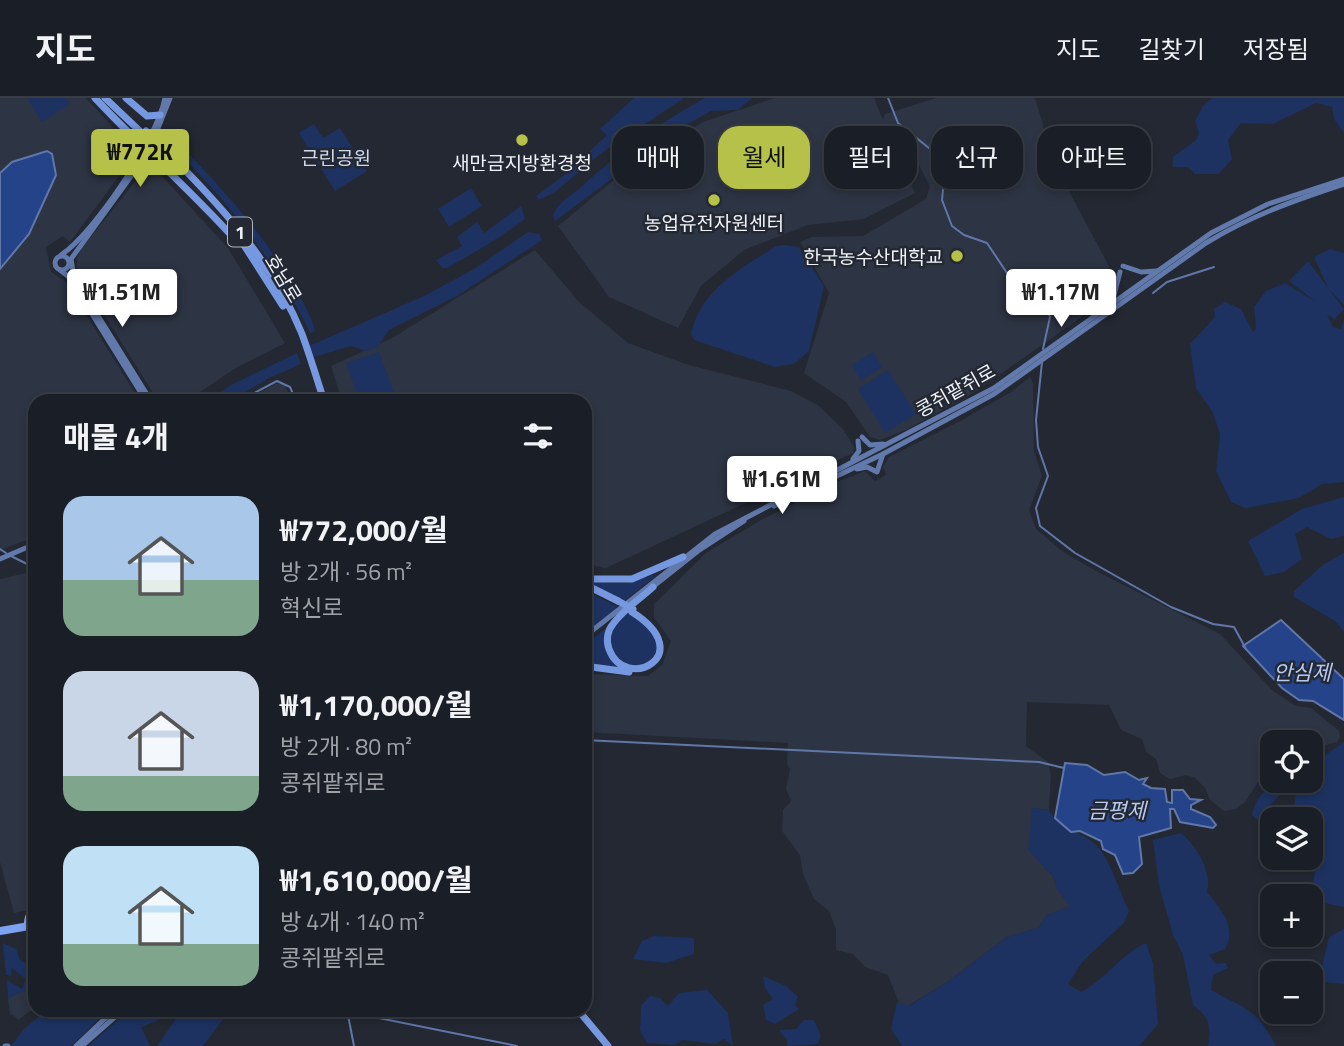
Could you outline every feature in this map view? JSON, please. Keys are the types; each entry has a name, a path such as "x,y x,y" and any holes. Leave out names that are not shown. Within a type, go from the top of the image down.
{"highway":[{"path":"94,98 144,154 229,233 233,230"},
{"name":"호남로","path":"105,98 145,133"},
{"name":"호남로","path":"111,98 246,239 271,276 299,334 320,394"},
{"path":"127,98 151,118 160,115"},
{"name":"호남로","path":"159,147 233,230 263,272 299,334"},
{"path":"592,583 632,579 660,570 683,557"},
{"path":"633,611 656,629 660,643 652,662 640,669 624,667 618,662 609,651 607,637 612,624 653,587"},
{"path":"592,588 657,625 663,645 656,664 644,671 635,673 592,667"},
{"path":"0,929 28,925"},
{"path":"0,929 28,925"},
{"path":"584,1017 608,1046"},
{"path":"590,1017 614,1046"}],"main road":[{"path":"144,394 69,277 54,263 73,245 144,154 167,98"},
{"path":"60,270 65,270 144,154 167,98"},
{"name":"콩쥐팥쥐로","path":"592,632 683,557 732,524 852,465 883,454 994,394 1073,339 1160,270 1236,218 1344,178"},
{"name":"콩쥐팥쥐로","path":"592,633 698,551 744,521 994,388 1112,303 1238,224 1269,209 1344,184"},
{"path":"61,255 70,262 74,278 144,394"},
{"path":"1112,303 1118,274 1122,269 1141,272 1160,270"},
{"path":"1073,339 1072,336 1086,322"},
{"path":"883,454 877,472 852,465 858,454 860,439 870,445 888,445"},
{"path":"0,559 28,548"},
{"path":"76,1046 107,1017"},
{"path":"82,1046 115,1017"}],"shaded area":[{"path":"0,98 86,98 136,153 70,242 63,236 46,247 51,272 65,281 136,394 28,394 28,540 0,550"},
{"name":"한국농수산대학교","path":"775,98 874,98 883,120 885,114 936,98 1035,98 1043,126 1037,126 1037,189 1068,189 1112,272 1106,300 975,392 906,430 880,440 870,437 846,402 804,373 829,293 800,242 812,237 863,236 926,199 930,186 917,161 917,126 824,126 824,189 913,189 915,193 864,219 808,225 744,250 701,286 678,328 609,297 558,226 612,182 612,189 704,189 704,126 696,126"},
{"path":"150,163 228,248 285,343 234,369 197,394 154,394 77,271 77,258 82,248"},
{"path":"535,250 579,302 628,343 689,365 791,391 819,406 843,429 854,447 853,453 606,568 592,565 592,394 340,394 331,366 392,338"},
{"path":"1030,377 1033,383 1034,451 1042,476 1029,510 1036,529 1062,551 1096,571 1220,634 1272,690 1296,706 1311,708 1339,731 1340,737 1337,742 1323,746 1323,730 1260,730 1260,781 1245,802 1236,809 1224,811 1210,800 1205,788 1195,778 1186,775 1170,779 1160,773 1156,759 1146,752 1142,739 1121,730 1109,705 1027,702 1026,746 1048,762 1051,775 1049,810 1032,808 1045,868 1071,906 1047,915 1038,928 1007,937 949,981 908,1006 900,1005 888,975 865,967 853,954 836,950 836,930 829,911 814,899 803,874 800,855 782,831 783,810 791,801 786,789 790,769 787,764 788,743 592,732 592,674 648,676 662,665 671,641 654,617 654,604 706,553 761,520 839,481 865,471 875,481 886,475 883,467 889,457 1011,392"},
{"path":"283,383 290,394 257,394 275,384"},
{"path":"28,573 28,910 14,913 0,862 0,579"},
{"path":"27,989 28,1012 18,1020 13,1014 10,1015 8,998"}],"green space":[{"path":"27,98 66,98 70,104 42,122"},
{"path":"634,98 684,98 642,126 612,126 612,146 555,192 539,200 536,196 566,174 607,135 600,129"},
{"path":"705,98 752,98 738,110 711,111 684,126 658,126"},
{"path":"1212,98 1344,98 1344,133 1334,119 1332,107 1316,103 1273,124 1241,123 1228,140 1232,159 1219,174 1195,174 1188,167 1173,167 1173,157 1196,140 1199,133 1195,121 1203,106"},
{"name":"근린공원","path":"314,124 323,138 340,128 367,171 335,191 299,133"},
{"path":"165,129 217,184 264,241 302,300 315,331 310,333 280,278 245,228 162,136"},
{"path":"612,161 612,179 555,221 553,215 561,203"},
{"path":"471,188 482,206 449,227 438,209"},
{"path":"521,206 525,219 496,239 447,268 442,268 436,260 462,246 457,237 477,222 484,233"},
{"path":"528,232 539,234 542,240 457,296 389,330 377,348 366,351 351,346 314,357 309,346 424,296 474,269"},
{"path":"776,246 799,247 824,286 809,351 794,364 775,367 694,340 691,334 696,318 713,293 750,263"},
{"path":"1330,249 1344,253 1344,305 1328,288 1314,257"},
{"path":"1308,261 1344,309 1335,319 1327,315 1333,327 1341,329 1344,319 1344,482 1322,484 1299,498 1246,508 1231,502 1216,471 1220,434 1213,413 1196,388 1190,344 1215,317 1214,309 1225,302 1241,309 1253,332 1256,328 1254,307 1266,291 1285,283 1316,302 1289,281"},
{"path":"379,352 395,394 357,394 346,363"},
{"path":"873,352 882,367 861,381 852,365"},
{"path":"297,353 301,364 269,378 243,394 218,394"},
{"path":"888,370 916,414 885,433 858,389"},
{"path":"1344,497 1344,536 1331,539 1307,527 1295,534 1302,559 1284,572 1265,576 1248,541 1302,509"},
{"path":"1344,553 1344,632 1335,621 1294,597 1294,591 1324,564"},
{"path":"658,574 624,601 592,585 592,582 626,583"},
{"path":"592,594 618,607 592,627"},
{"path":"630,613 653,633 657,647 655,654 637,668 619,658 611,643 614,627"},
{"path":"609,626 609,654 621,668 592,664 592,639"},
{"path":"1344,742 1344,907 1323,902 1323,884 1312,884 1315,870 1323,870 1323,807 1294,807 1296,793 1323,793 1323,757"},
{"path":"1264,793 1282,793 1268,807 1260,807 1259,821 1252,815"},
{"path":"1032,808 1049,810 1059,822 1097,846 1111,869 1129,911 1124,923 1083,961 1068,984 1081,992 1129,953 1146,943 1153,963 1158,1024 1139,1046 902,1046 891,1029 897,1002 909,1006 949,981 1007,937 1038,928 1047,915 1070,906 1057,889 1053,876 1028,850"},
{"path":"1181,833 1202,860 1208,876 1207,892 1226,919 1230,933 1225,949 1209,955 1216,964 1226,963 1228,968 1213,975 1211,990 1250,1011 1276,1046 1208,1046 1208,1022 1193,1005 1183,955 1173,935 1159,885 1153,840"},
{"path":"1344,929 1344,984 1323,980 1323,962 1329,937"},
{"path":"654,936 694,938 694,954 666,963 633,959 642,941"},
{"path":"3,943 16,949 20,960 28,965 28,990 8,998 7,980 22,989 26,979 12,968 11,976 6,975"},
{"path":"763,976 786,986 798,997 795,1005 799,1009 775,1024 766,1020 763,1005 773,999 765,988"},
{"path":"707,990 728,1013 733,1046 724,1039 715,1044 682,1040 674,1045 647,1043 640,1030 641,1006 650,996 660,998 668,1006 679,993"},
{"path":"39,1017 101,1017 71,1046 11,1046 24,1029"},
{"path":"122,1017 158,1017 160,1020 141,1027 150,1046 88,1046"},
{"path":"177,1017 225,1017 203,1046 157,1046"},
{"path":"804,1020 814,1020 821,1036 818,1044 787,1046 787,1040 779,1030 796,1029"}],"water":[{"path":"47,151 52,154 56,175 29,234 0,269 0,173 12,162"},
{"name":"안심제","path":"1281,620 1344,679 1344,720 1313,701 1299,700 1282,688 1243,646"},
{"name":"금평제","path":"1065,763 1087,765 1104,775 1125,772 1139,780 1147,778 1143,784 1151,788 1165,789 1167,802 1172,803 1172,790 1183,790 1190,799 1201,800 1191,805 1191,809 1210,817 1216,825 1213,828 1180,822 1174,809 1170,809 1171,828 1139,837 1142,864 1133,873 1123,874 1115,855 1103,849 1101,841 1080,831 1071,832 1055,818"}],"waterway":[{"path":"888,98 898,123 940,157 945,169 942,200 952,226 964,235 987,243 1015,285 1048,312 1050,317 1043,349"},
{"path":"1153,293 1167,282 1214,267"},
{"path":"1042,362 1036,420 1038,447 1048,476 1036,508 1040,526 1075,553 1171,607 1213,624 1234,627 1246,649"},
{"path":"252,394 277,381 290,387 293,394"},
{"path":"0,549 6,553"},
{"path":"11,556 28,564"},
{"path":"592,740 1039,762 1064,768"},
{"path":"348,1017 354,1046"},
{"path":"374,1017 517,1046"}],"place":[{"name":"새만금지방환경청","path":"522,140"},
{"name":"농업유전자원센터","path":"714,200"},
{"name":"한국농수산대학교","path":"957,256"}]}
